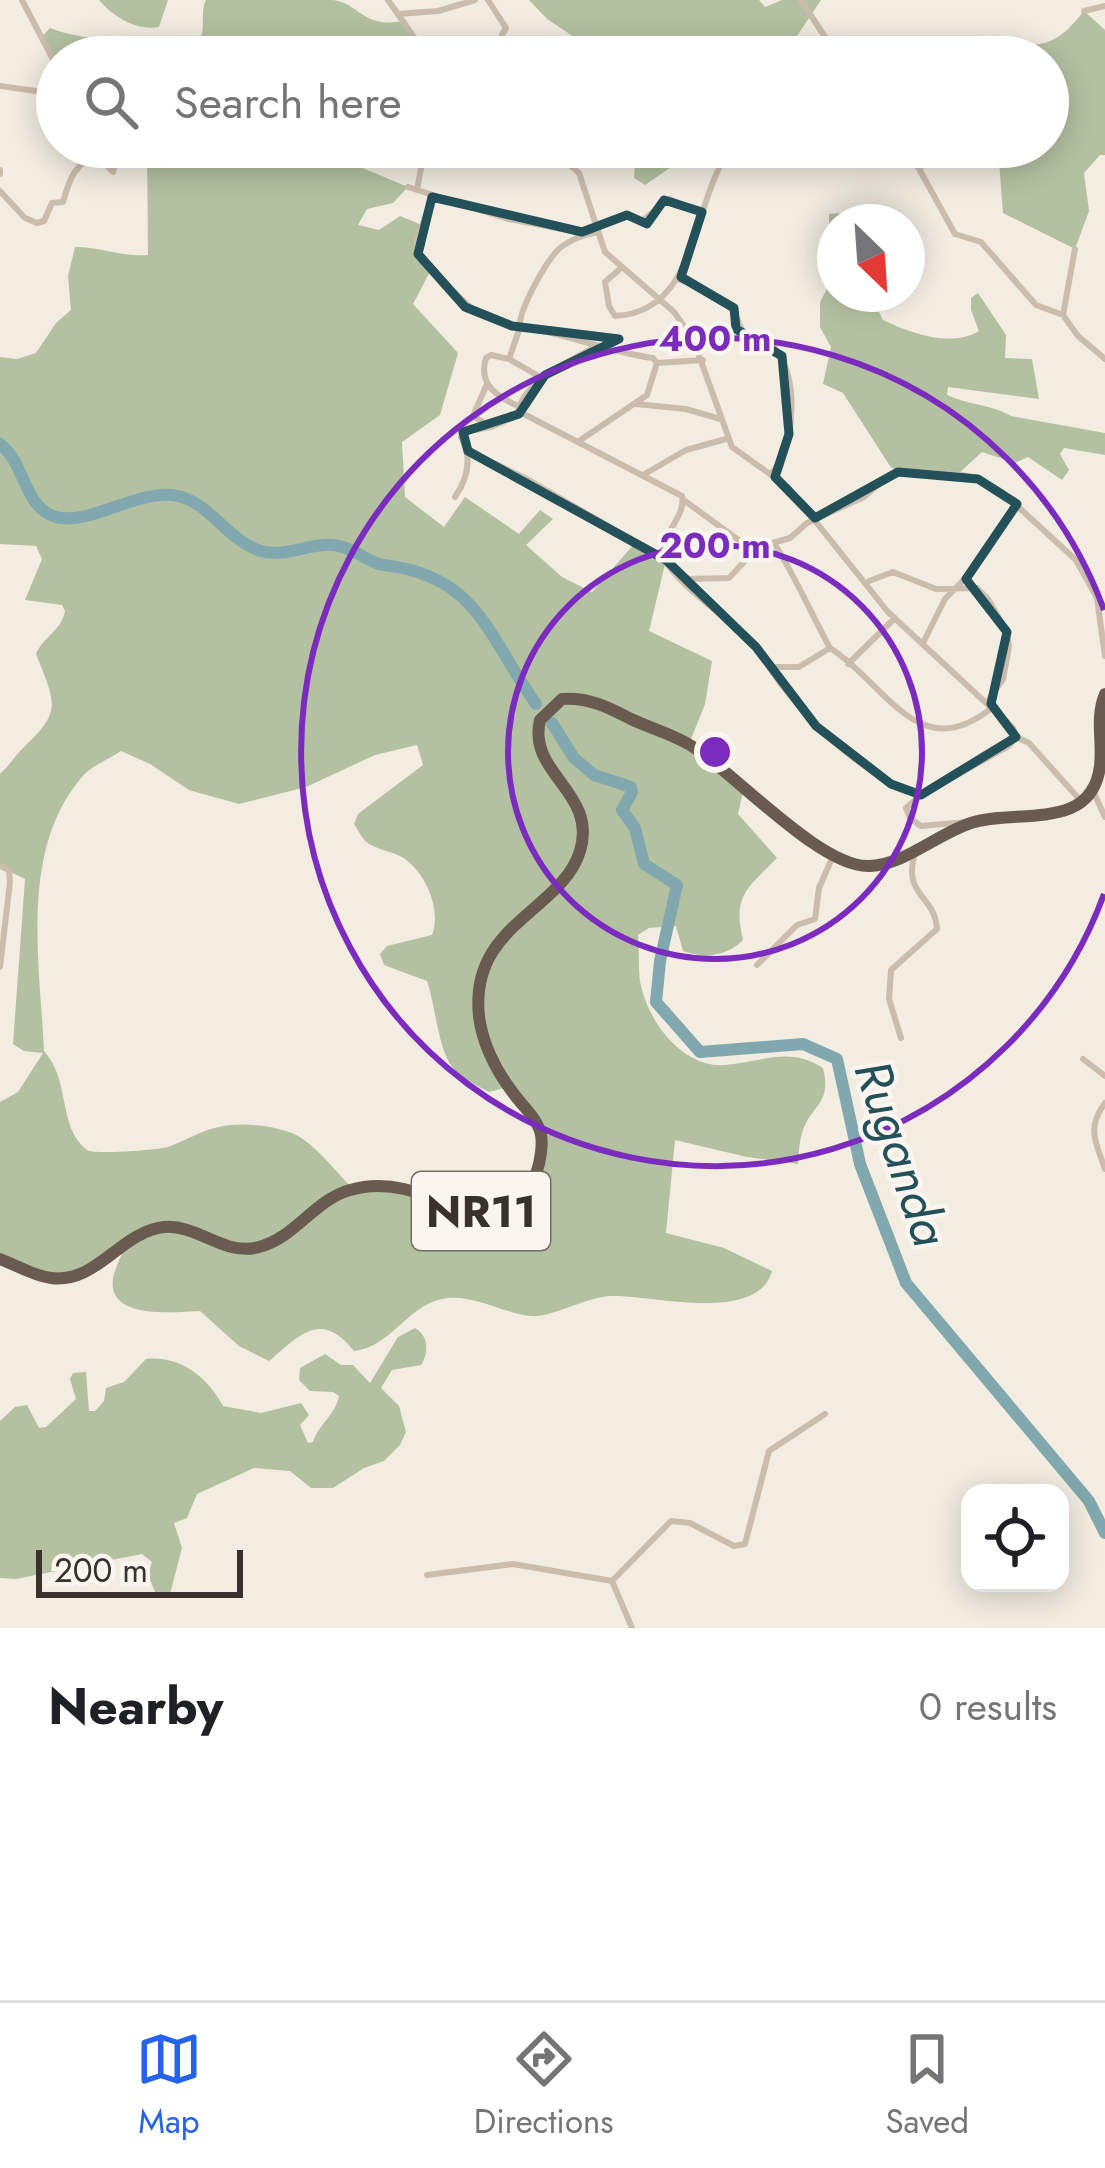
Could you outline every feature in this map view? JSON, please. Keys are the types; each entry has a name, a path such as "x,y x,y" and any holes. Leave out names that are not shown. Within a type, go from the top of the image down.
{"highway":[{"path":"833,856 868,867 885,864 971,823 1059,813 1082,803 1093,789 1100,763 1099,715 1105,694"},
{"name":"NR11","path":"0,1259 43,1276 69,1278 89,1271 144,1230 176,1226 227,1247 252,1249 274,1241 330,1197 375,1186 400,1187 470,1211 491,1212 518,1198 538,1169 541,1135 493,1061 483,1034 479,998 500,938 566,876 582,844 581,812 550,769 538,742 540,719 562,699 593,701 689,744 833,856"}],"street":[{"path":"22,0 41,36"},
{"path":"388,0 413,36"},
{"path":"398,14 438,11 475,0"},
{"path":"488,0 506,28 502,36"},
{"path":"801,0 824,36"},
{"path":"1084,10 1105,6"},
{"path":"0,86 36,91"},
{"path":"0,191 25,218 38,223 52,203 63,202 77,168"},
{"path":"418,168 412,189 433,197 508,219 594,231"},
{"path":"573,168 605,251 682,322 704,360 727,439 816,518 895,618 991,704 1082,803"},
{"path":"622,267 605,282 608,306 615,316 661,301 677,279 717,168"},
{"path":"918,168 955,234 981,242 1036,305 1063,316 1078,336 1097,345 1105,359"},
{"path":"433,197 417,241 418,254 465,307 520,327 554,331 657,363"},
{"path":"509,359 519,316 552,257 566,244 627,215 648,219 664,200 702,212"},
{"path":"1063,316 1075,249"},
{"path":"677,279 734,308 742,334 752,342 773,346 789,369 790,434 782,462 771,475"},
{"path":"455,497 463,485 468,451 463,432 491,428 520,410 542,379 594,347"},
{"path":"542,379 509,359 491,355 482,370 487,384 520,410 642,476 737,539 758,547"},
{"path":"657,363 704,360"},
{"path":"579,441 636,404 652,387 657,363"},
{"path":"487,384 473,416 491,428"},
{"path":"636,404 686,409 720,419"},
{"path":"642,476 686,450 727,439"},
{"path":"468,451 527,479 666,560 756,646 816,725 891,784 921,795"},
{"path":"682,578 729,578 758,547 790,538 816,518 864,497 898,472 958,474 978,479 1017,504 1084,571 1096,598 1105,656"},
{"path":"666,560 664,549 685,501"},
{"path":"923,643 937,612 1017,504"},
{"path":"774,543 789,563 792,580 830,648 848,664 923,727 936,730 977,721 1003,679 1010,647 1007,632 983,592 930,588 893,572 868,582"},
{"path":"848,664 895,618"},
{"path":"769,667 799,667 830,648"},
{"path":"971,823 915,825 906,808 990,758 1016,736"},
{"path":"1093,789 1105,817"},
{"path":"902,1038 889,999 891,970 937,929 932,910 910,878 916,849"},
{"path":"758,965 797,925 815,919 819,887 833,856"},
{"path":"0,866 9,870 10,882 0,967"},
{"path":"1083,1059 1105,1076"},
{"path":"1105,1103 1092,1129 1105,1169"},
{"path":"612,1581 671,1522 690,1523 734,1546 745,1544 769,1451 825,1414"},
{"path":"427,1575 513,1564 612,1581"},
{"path":"612,1581 632,1628"}],"highlighted area":[{"path":"432,197 582,232 627,215 647,224 664,200 702,212 681,277 734,308 736,329 782,356 789,434 775,477 815,518 898,472 978,479 1017,504 966,579 1007,632 991,704 1016,737 921,795 891,784 816,726 756,647 666,560 468,451 463,432 519,414 545,375 619,339 512,326 465,307 418,254"}],"green space":[{"path":"99,0 168,0 159,27 151,28 126,21"},
{"path":"206,0 332,0 378,21 402,21 412,36 201,36"},
{"path":"529,0 759,0 765,7 782,0 821,0 797,36 572,36"},
{"path":"1084,11 1105,30 1105,155 1084,173 1089,211 1075,249 1003,213 1000,168 1069,168 1069,36 1058,36"},
{"path":"50,28 79,36 43,36"},
{"path":"147,168 363,168 408,187 393,203 367,209 358,225 379,230 400,216 422,225 417,249 433,266 413,304 458,353 440,415 402,442 405,497 444,527 465,497 519,534 540,510 553,519 526,545 562,577 592,592 635,543 666,560 649,631 712,661 705,704 689,744 744,787 738,814 777,858 745,893 740,912 743,940 730,950 707,955 683,951 676,926 649,928 638,935 642,990 662,1031 697,1060 725,1065 799,1058 823,1068 825,1080 823,1097 802,1133 798,1164 675,1140 666,1233 724,1248 772,1271 762,1287 746,1297 701,1303 610,1296 530,1316 448,1298 422,1307 368,1348 354,1351 331,1331 311,1330 269,1361 239,1346 200,1311 143,1310 119,1300 113,1289 114,1274 124,1246 69,1278 0,1259 0,1102 18,1092 43,1053 13,1044 25,879 0,867 0,774 49,717 51,697 36,654 65,611 62,605 25,600 42,559 36,546 0,544 0,357 17,359 36,353 71,310 68,276 75,247 148,255","holes":["417,745 423,765 358,814 354,824 364,839 410,863 424,881 435,914 432,935 387,946 380,954 384,965 427,981 450,1064 489,1092 508,1087 541,1135 527,1190 491,1212 375,1186 353,1189 300,1137 256,1125 213,1128 162,1148 87,1150 71,1129 58,1075 44,1051 38,945 41,873 49,838 62,806 82,777 121,751 189,790 239,804 306,787 375,755"]},
{"path":"635,168 670,168 645,185 634,178"},
{"path":"978,293 1006,335 1005,358 1032,359 1039,399 948,387 947,395 1011,416 1105,433 1105,455 1064,448 1060,454 1069,470 1062,480 1028,457 1015,463 982,452 958,474 898,472 843,393 823,384 831,347 820,327 820,312 879,312 883,320 918,334 968,336 979,331 971,310 971,298"},
{"path":"415,1328 426,1345 421,1365 392,1370 381,1388 399,1406 406,1432 400,1445 384,1461 333,1488 311,1488 290,1471 254,1468 197,1494 187,1518 174,1523 182,1548 170,1594 156,1594 148,1575 152,1562 142,1554 16,1579 0,1578 0,1421 15,1407 27,1405 39,1428 46,1427 76,1399 70,1379 73,1373 86,1372 89,1411 95,1411 104,1401 106,1388 124,1382 146,1359 159,1359 192,1370 223,1406 261,1413 301,1403 309,1415 300,1425 308,1443 313,1442 339,1396 310,1391 299,1380 300,1368 325,1354 341,1365 353,1365 370,1383 398,1337"}],"waterway":[{"name":"Ruganda","path":"0,444 36,502 53,516 81,517 147,497 178,496 200,506 261,551 333,545 378,564 440,581 476,612 536,704"},
{"name":"Ruganda","path":"552,723 574,758 594,775 631,787 622,810 635,828 644,864 677,885 656,1002 700,1052 803,1044 837,1059 860,1164 906,1283 1089,1501 1105,1533"}]}
